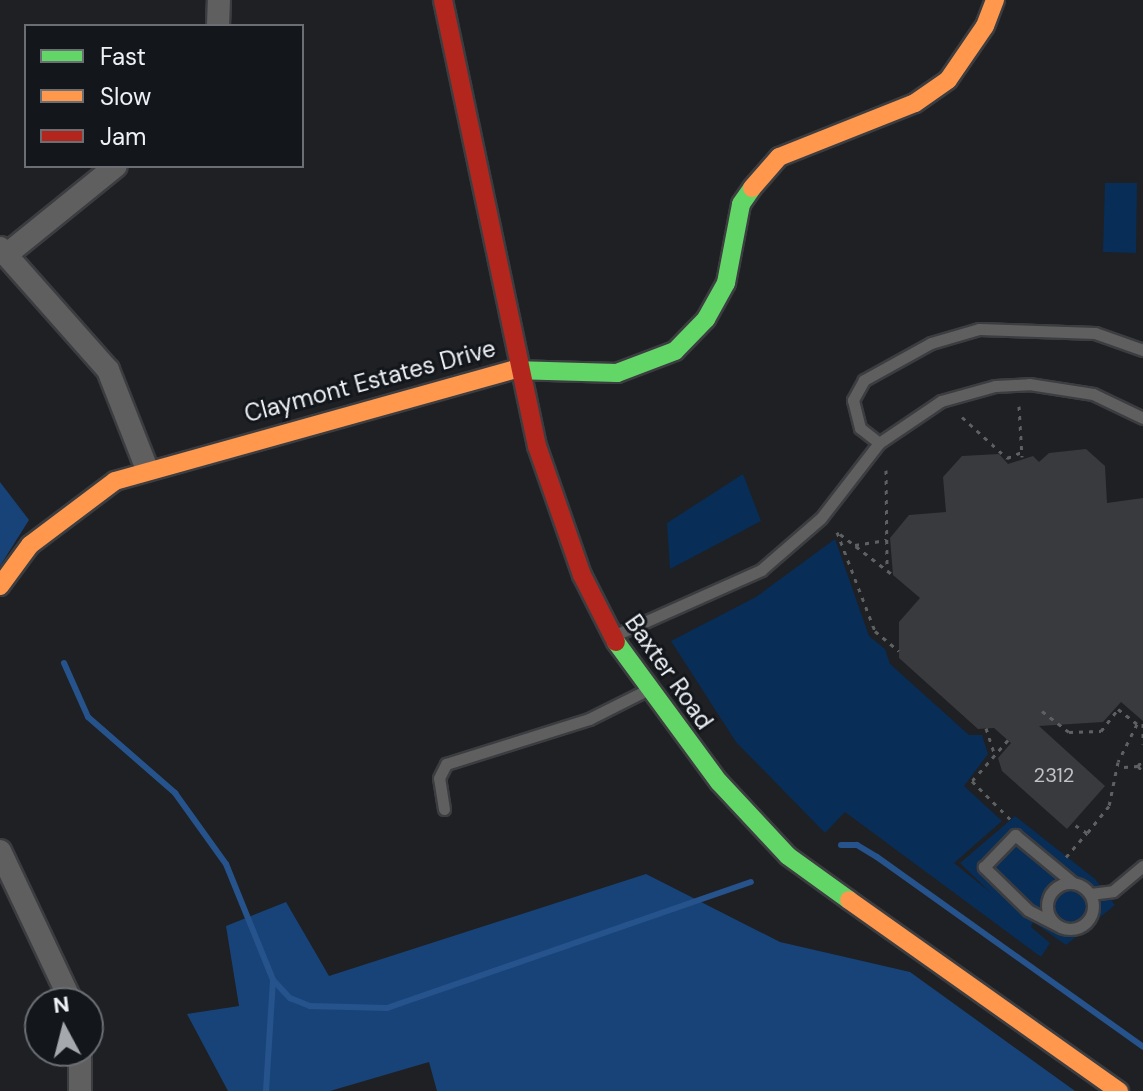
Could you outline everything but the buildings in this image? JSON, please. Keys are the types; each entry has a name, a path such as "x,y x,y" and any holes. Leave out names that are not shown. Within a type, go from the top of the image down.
{"main road":[{"name":"Baxter Road","path":"443,0 519,369 557,507 612,636 648,690 719,782 788,856 1119,1091"},
{"name":"Claymont Estates Drive","path":"0,586 30,545 59,519 115,481 147,469 371,404 519,369 617,373 643,367 675,351 706,319 726,283 741,204 758,178 779,157 915,103 948,80 978,38 995,0"}],"street":[{"path":"218,24 219,0"},
{"path":"113,168 3,251 108,370 147,469"},
{"path":"0,851 64,987"},
{"path":"80,1067 80,1091"}],"lane":[{"path":"879,443 860,428 853,400 864,380 931,343 979,329 1039,327 1095,333 1143,350"},
{"path":"612,636 761,570 821,518 879,443 941,401 995,386 1029,384 1093,394 1143,418"},
{"path":"444,809 439,778 446,764 589,719 648,690"},
{"path":"1090,894 1093,909 1086,923 1072,930 1028,910 984,867 1015,835 1090,894 1113,891 1143,866"},
{"path":"1055,924 1046,906 1050,894 1060,885 1073,883"}],"path":[{"path":"962,417 1007,458 1022,454 1019,406"},
{"path":"886,470 887,570"},
{"path":"893,575 837,532 875,631 899,651"},
{"path":"855,545 887,540"},
{"path":"1042,711 1069,732 1101,731 1118,709 1141,723"},
{"path":"1141,723 1143,744"},
{"path":"1056,869 1109,806 1118,762 1141,723"},
{"path":"986,728 995,755"},
{"path":"1008,740 972,781 1012,819 1015,835"},
{"path":"1138,766 1143,759"},
{"path":"1124,767 1138,766"},
{"path":"1138,766 1143,772"},
{"path":"1072,823 1087,833"}],"shaded area":[{"path":"1105,183 1137,183 1136,253 1103,252"},
{"path":"743,474 761,521 670,569 667,523"},
{"path":"0,482 29,520 0,566"},
{"path":"835,539 869,636 885,649 890,664 969,735 982,735 988,754 964,786 1002,821 954,863 991,893 960,863 1015,816 1095,879 1115,905 1066,945 1033,922 1031,927 1050,943 1041,957 845,812 825,833 736,742 671,641 756,597"},
{"path":"646,874 780,942 910,972 1075,1091 437,1091 429,1062 330,1091 228,1091 187,1014 239,1006 226,926 286,902 329,976"}],"waterway":[{"path":"64,663 88,717 175,793 226,864 273,980 290,998 310,1006 387,1008 751,882"},
{"path":"841,845 857,845 877,857 1143,1047"},
{"path":"266,1091 273,980"}],"traffic: fast":[{"path":"513,370 617,373 675,351 706,319 726,283 741,204 752,188"},
{"path":"616,642 719,782 788,856 849,900"}],"traffic: slow":[{"path":"752,188 779,157 915,103 948,80 985,26 995,0"},
{"path":"0,586 30,545 115,481 513,370"},
{"path":"849,900 1119,1091"}],"traffic: jam":[{"path":"443,0 537,446 582,575 616,642"}]}
